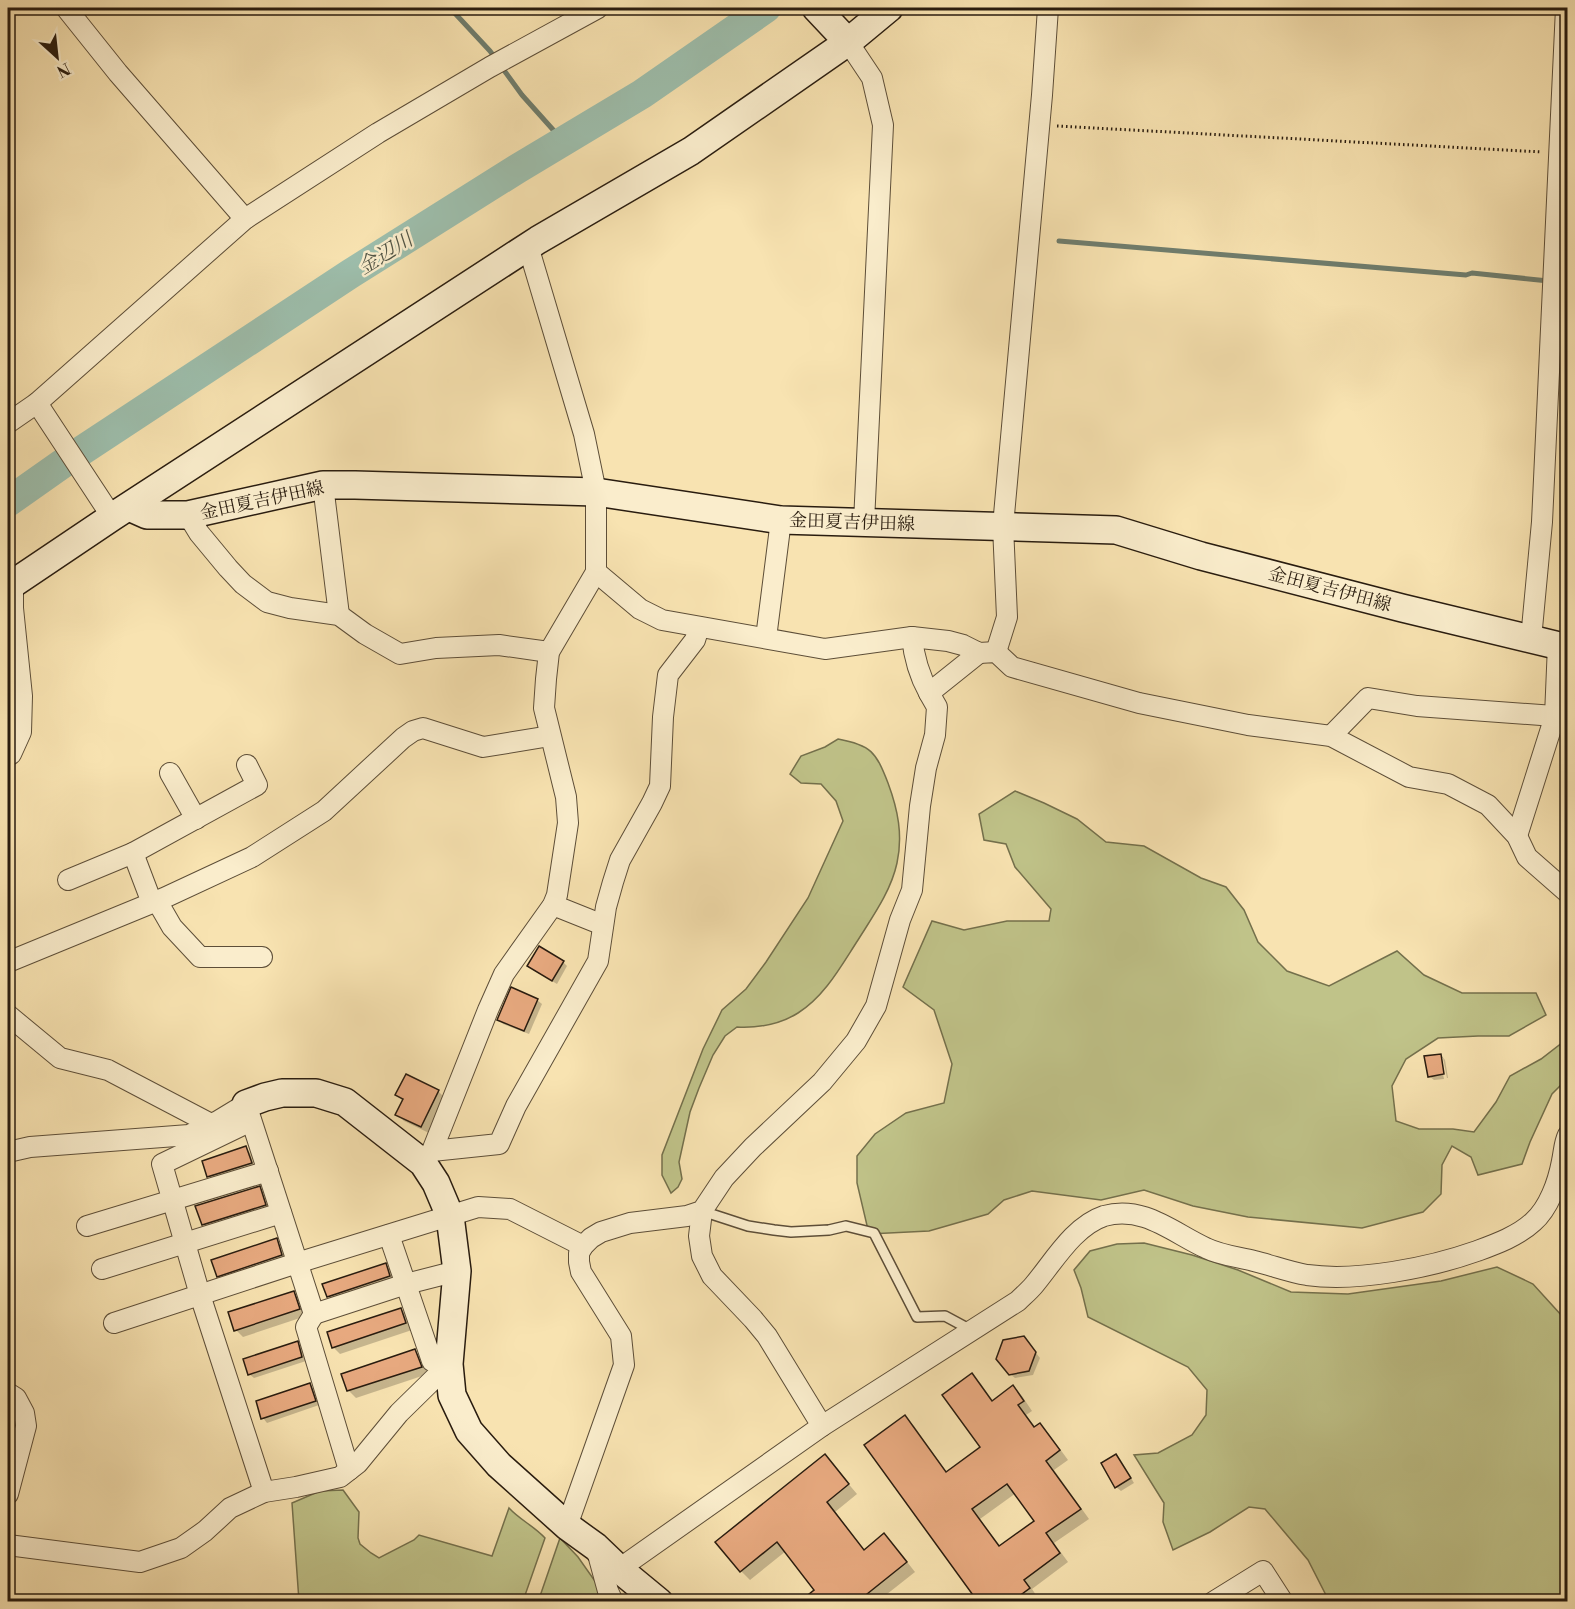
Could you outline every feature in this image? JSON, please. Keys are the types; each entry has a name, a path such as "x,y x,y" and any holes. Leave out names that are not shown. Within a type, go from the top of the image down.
{"main road":[{"path":"10,585 115,510 528,246 691,151 848,42 889,8"},
{"path":"822,14 848,42"},
{"name":"金田夏吉伊田線","path":"115,510 147,515 188,516 323,485 596,492 781,520 1116,530 1402,608 1563,647"},
{"path":"249,1112 265,1097 282,1093 316,1093 345,1102 427,1157 450,1216 457,1271 441,1362 452,1395 469,1431 499,1465 567,1526 596,1547 659,1602"}],"street":[{"path":"66,8 118,74 245,219"},
{"path":"8,423 42,410 245,219 378,133 490,67 598,8"},
{"path":"929,693 988,653 1007,617 1003,526 1040,125 1048,8"},
{"path":"1531,639 1542,522 1566,8"},
{"path":"848,42 872,78 883,125 864,522"},
{"path":"427,1157 504,974 554,905 557,895 568,823 564,788 544,708 549,652 596,572 596,492 584,434 528,246"},
{"path":"42,410 115,510"},
{"path":"323,485 339,615"},
{"path":"188,516 228,568 243,584 267,602 290,608 339,615 365,634 400,654 436,648 499,645 549,652"},
{"path":"766,638 781,520"},
{"path":"596,572 640,609 662,620 825,649 912,637 948,641 988,653 1012,667 1139,703 1248,725 1331,736 1409,777 1448,784 1488,805 1517,836 1527,857 1568,893"},
{"path":"8,756 21,732 22,705 10,585"},
{"path":"427,1157 499,1144 516,1106 598,961 603,925 620,860 660,786 663,717 668,675 695,640 699,627"},
{"path":"822,1426 767,1336 712,1276 702,1256 699,1236 702,1211 724,1178 753,1147 822,1082 856,1041 876,1006 900,920 912,890 920,806 926,768 935,735 937,707 916,667 912,637"},
{"path":"1517,836 1561,716 1563,647"},
{"path":"1331,736 1368,698 1418,706 1561,716"},
{"path":"8,962 154,902 252,857 324,811 413,731 423,728 483,747 550,736"},
{"path":"68,880 133,853 257,784 247,765"},
{"path":"170,773 196,819"},
{"path":"133,853 154,902 172,927 200,957 262,957"},
{"path":"554,905 603,925"},
{"path":"8,1015 60,1058 108,1070 211,1125"},
{"path":"8,1152 30,1146 189,1135 249,1112"},
{"path":"249,1112 314,1314"},
{"path":"249,1112 162,1164 200,1295 264,1492"},
{"path":"619,1569 822,1426 1018,1301 1033,1287 1053,1260 1086,1224 1106,1216 1126,1214 1154,1219 1207,1249 1307,1275 1374,1274 1432,1264 1452,1260 1490,1246 1521,1232 1534,1222 1545,1207 1554,1186 1568,1134"},
{"path":"87,1226 267,1171"},
{"path":"114,1323 478,1207 510,1209 583,1246"},
{"path":"567,1526 624,1365 621,1336 581,1272 579,1253 591,1238 601,1232 630,1223 687,1216 702,1211"},
{"path":"102,1269 281,1214"},
{"path":"8,1545 140,1562 181,1548 205,1531 230,1508 264,1492 340,1477 358,1463 441,1362 406,1284 389,1235"},
{"path":"349,1470 306,1327 314,1314 406,1284 457,1271"},
{"path":"8,1393 16,1398 24,1413 26,1426 8,1494"},
{"path":"596,1547 608,1591 614,1602"},
{"path":"1213,1602 1263,1571 1283,1602"}],"lane":[{"path":"702,1211 748,1226 774,1230 791,1232 829,1230 846,1226 874,1233 917,1317 945,1316 971,1330"}],"path":[{"path":"1040,125 1559,153"}],"green space":[{"path":"838,739 865,747 876,757 884,772 894,803 900,842 894,873 870,922 839,970 808,1006 776,1023 737,1027 725,1036 713,1055 690,1112 679,1162 682,1179 671,1193 662,1175 662,1155 703,1049 722,1010 746,989 808,898 843,821 836,801 821,784 801,783 790,774 801,756 825,747"},
{"path":"1015,791 1077,819 1106,842 1144,846 1201,878 1226,887 1244,910 1258,942 1287,971 1329,986 1397,951 1424,975 1462,993 1536,993 1546,1015 1509,1036 1438,1038 1406,1059 1392,1086 1396,1121 1419,1129 1453,1129 1474,1132 1496,1102 1510,1076 1541,1059 1567,1039 1567,1079 1552,1094 1522,1164 1478,1175 1471,1157 1452,1146 1442,1165 1441,1194 1423,1212 1362,1228 1248,1217 1193,1206 1144,1190 1101,1200 1032,1191 1004,1200 988,1214 929,1231 869,1234 857,1183 857,1156 875,1134 906,1113 944,1103 952,1064 934,1010 903,987 932,921 964,930 1007,921 1049,921 1051,909 1015,867 1006,844 984,840 979,814"},
{"path":"1144,1243 1238,1270 1291,1292 1348,1294 1441,1281 1497,1267 1533,1284 1562,1316 1567,1326 1568,1472 1564,1481 1568,1501 1567,1601 1329,1601 1308,1560 1265,1509 1249,1507 1210,1532 1173,1550 1163,1522 1164,1503 1134,1455 1158,1453 1192,1435 1206,1415 1207,1390 1188,1367 1088,1317 1074,1270 1090,1251 1117,1244"},
{"path":"343,1490 359,1512 358,1538 360,1544 379,1558 414,1540 419,1535 492,1556 509,1508 545,1538 523,1601 299,1601 292,1503 320,1491"},
{"path":"560,1538 578,1557 609,1601 538,1602"}],"building":[{"path":"539,946 564,961 552,981 527,966"},
{"path":"511,987 538,999 524,1031 497,1020"},
{"path":"1441,1054 1444,1074 1428,1077 1424,1056"},
{"path":"406,1074 439,1090 421,1127 395,1115 403,1099 395,1095"},
{"path":"246,1146 252,1163 207,1177 202,1161"},
{"path":"260,1186 266,1205 202,1225 195,1206"},
{"path":"277,1238 282,1255 217,1277 211,1260"},
{"path":"386,1263 390,1276 327,1297 322,1284"},
{"path":"294,1291 300,1309 234,1331 228,1312"},
{"path":"401,1308 406,1323 332,1348 327,1332"},
{"path":"1024,1336 1036,1352 1029,1371 1009,1375 996,1359 1003,1340"},
{"path":"298,1341 302,1357 248,1375 243,1359"},
{"path":"415,1349 422,1367 347,1391 341,1374"},
{"path":"972,1373 992,1401 1013,1385 1024,1401 1018,1405 1034,1427 1040,1423 1060,1450 1046,1461 1081,1509 1046,1533 1060,1553 1024,1580 1030,1588 1011,1602 978,1602 864,1445 905,1415 946,1472 980,1447 942,1395","holes":["1007,1484 1034,1521 999,1546 972,1509"]},
{"path":"310,1383 316,1401 261,1419 256,1401"},
{"path":"825,1454 849,1484 827,1502 864,1550 884,1533 907,1562 857,1602 799,1602 814,1590 777,1542 740,1572 715,1542"},
{"path":"1116,1454 1131,1478 1115,1488 1101,1463"}],"waterway":[{"path":"450,8 490,51 522,95 564,142"},
{"name":"金辺川","path":"8,502 69,459 350,274 642,94 766,8"},
{"path":"1059,241 1466,275 1472,273 1568,283"}]}
